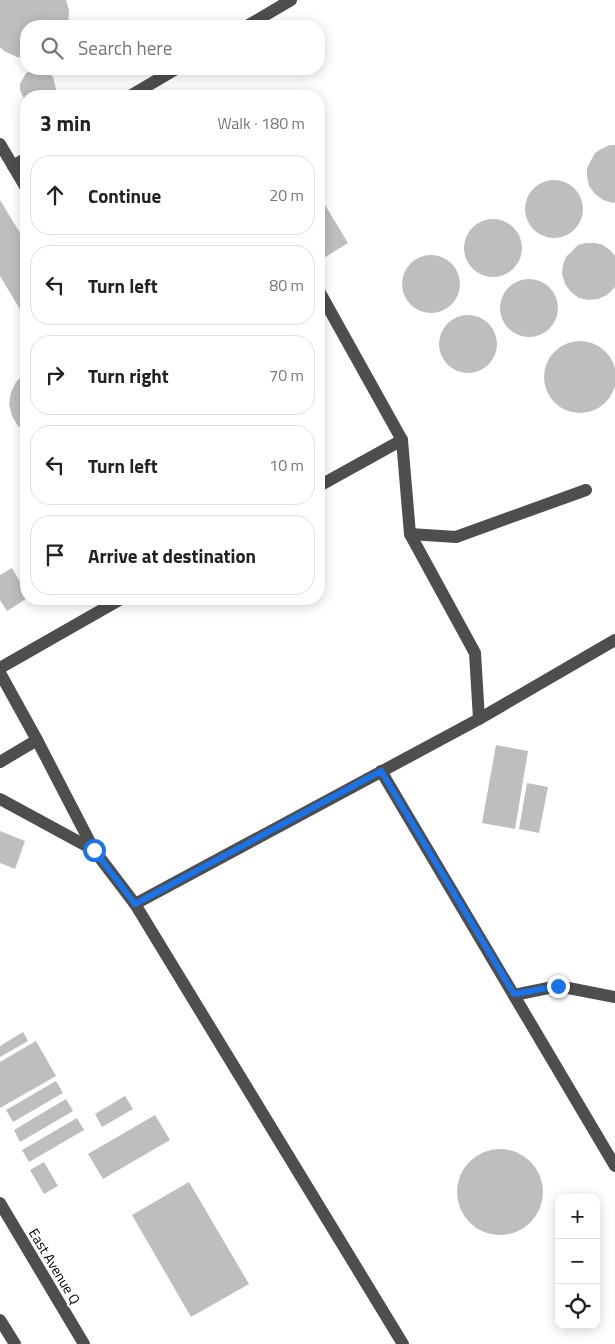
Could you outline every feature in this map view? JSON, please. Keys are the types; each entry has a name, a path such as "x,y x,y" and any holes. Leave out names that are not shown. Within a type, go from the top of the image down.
{"street":[{"path":"257,20 291,0"},
{"path":"140,90 166,75"},
{"path":"0,144 20,178"},
{"path":"13,166 20,162"},
{"path":"325,302 402,440 410,534 475,653 479,719"},
{"path":"325,483 402,440"},
{"path":"410,534 456,536 586,490"},
{"path":"0,668 110,605"},
{"path":"135,904 479,719 615,640"},
{"path":"0,673 94,850 135,904 403,1344"},
{"path":"0,762 37,740"},
{"path":"381,771 615,1166"},
{"path":"0,799 94,850"},
{"path":"514,994 558,986 615,997"},
{"name":"East Avenue Q","path":"0,1203 84,1344"},
{"path":"0,1320 14,1344"}],"building":[{"path":"0,0 66,0 69,10 68,20 20,20 20,57 4,51 0,47"},
{"path":"25,75 51,75 56,89 20,90 20,84"},
{"path":"610,145 615,145 615,202 613,203 603,200 595,194 589,186 587,176 587,168 595,153"},
{"path":"554,180 570,185 578,193 583,209 578,225 570,233 554,238 538,233 530,225 525,209 530,193 538,185"},
{"path":"0,200 20,233 20,309 0,276"},
{"path":"325,205 348,243 325,257"},
{"path":"493,219 509,224 517,232 522,248 517,264 509,272 493,277 477,272 469,264 464,248 469,232 477,224"},
{"path":"586,243 603,245 615,256 615,287 607,295 598,299 588,300 579,298 565,284 562,274 566,257 578,245"},
{"path":"431,255 447,260 455,268 460,284 455,300 447,308 431,313 415,308 407,300 402,284 407,268 415,260"},
{"path":"529,279 545,284 553,292 558,308 553,324 545,332 529,337 513,332 505,324 500,308 505,292 513,284"},
{"path":"468,315 484,320 492,328 497,344 492,360 484,368 468,373 452,368 444,360 439,344 444,328 452,320"},
{"path":"580,341 600,347 610,357 616,377 610,397 600,407 580,413 560,407 550,397 544,377 550,357 560,347"},
{"path":"20,378 20,428 12,416 9,404 11,392"},
{"path":"12,568 20,582 20,603 7,611 0,600 0,575"},
{"path":"496,745 528,751 515,829 482,823"},
{"path":"527,783 548,787 539,833 519,829"},
{"path":"0,831 25,841 15,869 0,863"},
{"path":"23,1032 28,1041 0,1057 0,1046"},
{"path":"36,1041 56,1076 0,1108 0,1062"},
{"path":"56,1081 63,1093 13,1122 6,1110"},
{"path":"125,1096 133,1109 102,1127 95,1114"},
{"path":"66,1099 73,1111 20,1142 14,1130"},
{"path":"155,1115 170,1140 103,1179 88,1154"},
{"path":"77,1118 84,1130 29,1162 22,1150"},
{"path":"500,1149 516,1152 524,1156 536,1168 540,1176 543,1192 540,1208 536,1216 524,1228 516,1232 500,1235 484,1232 476,1228 464,1216 460,1208 457,1192 460,1176 464,1168 476,1156 484,1152"},
{"path":"44,1162 58,1186 44,1194 30,1170"},
{"path":"189,1182 249,1284 191,1317 132,1215"}],"route":[{"path":"94,850 135,904 381,771 514,994 558,986"}]}
